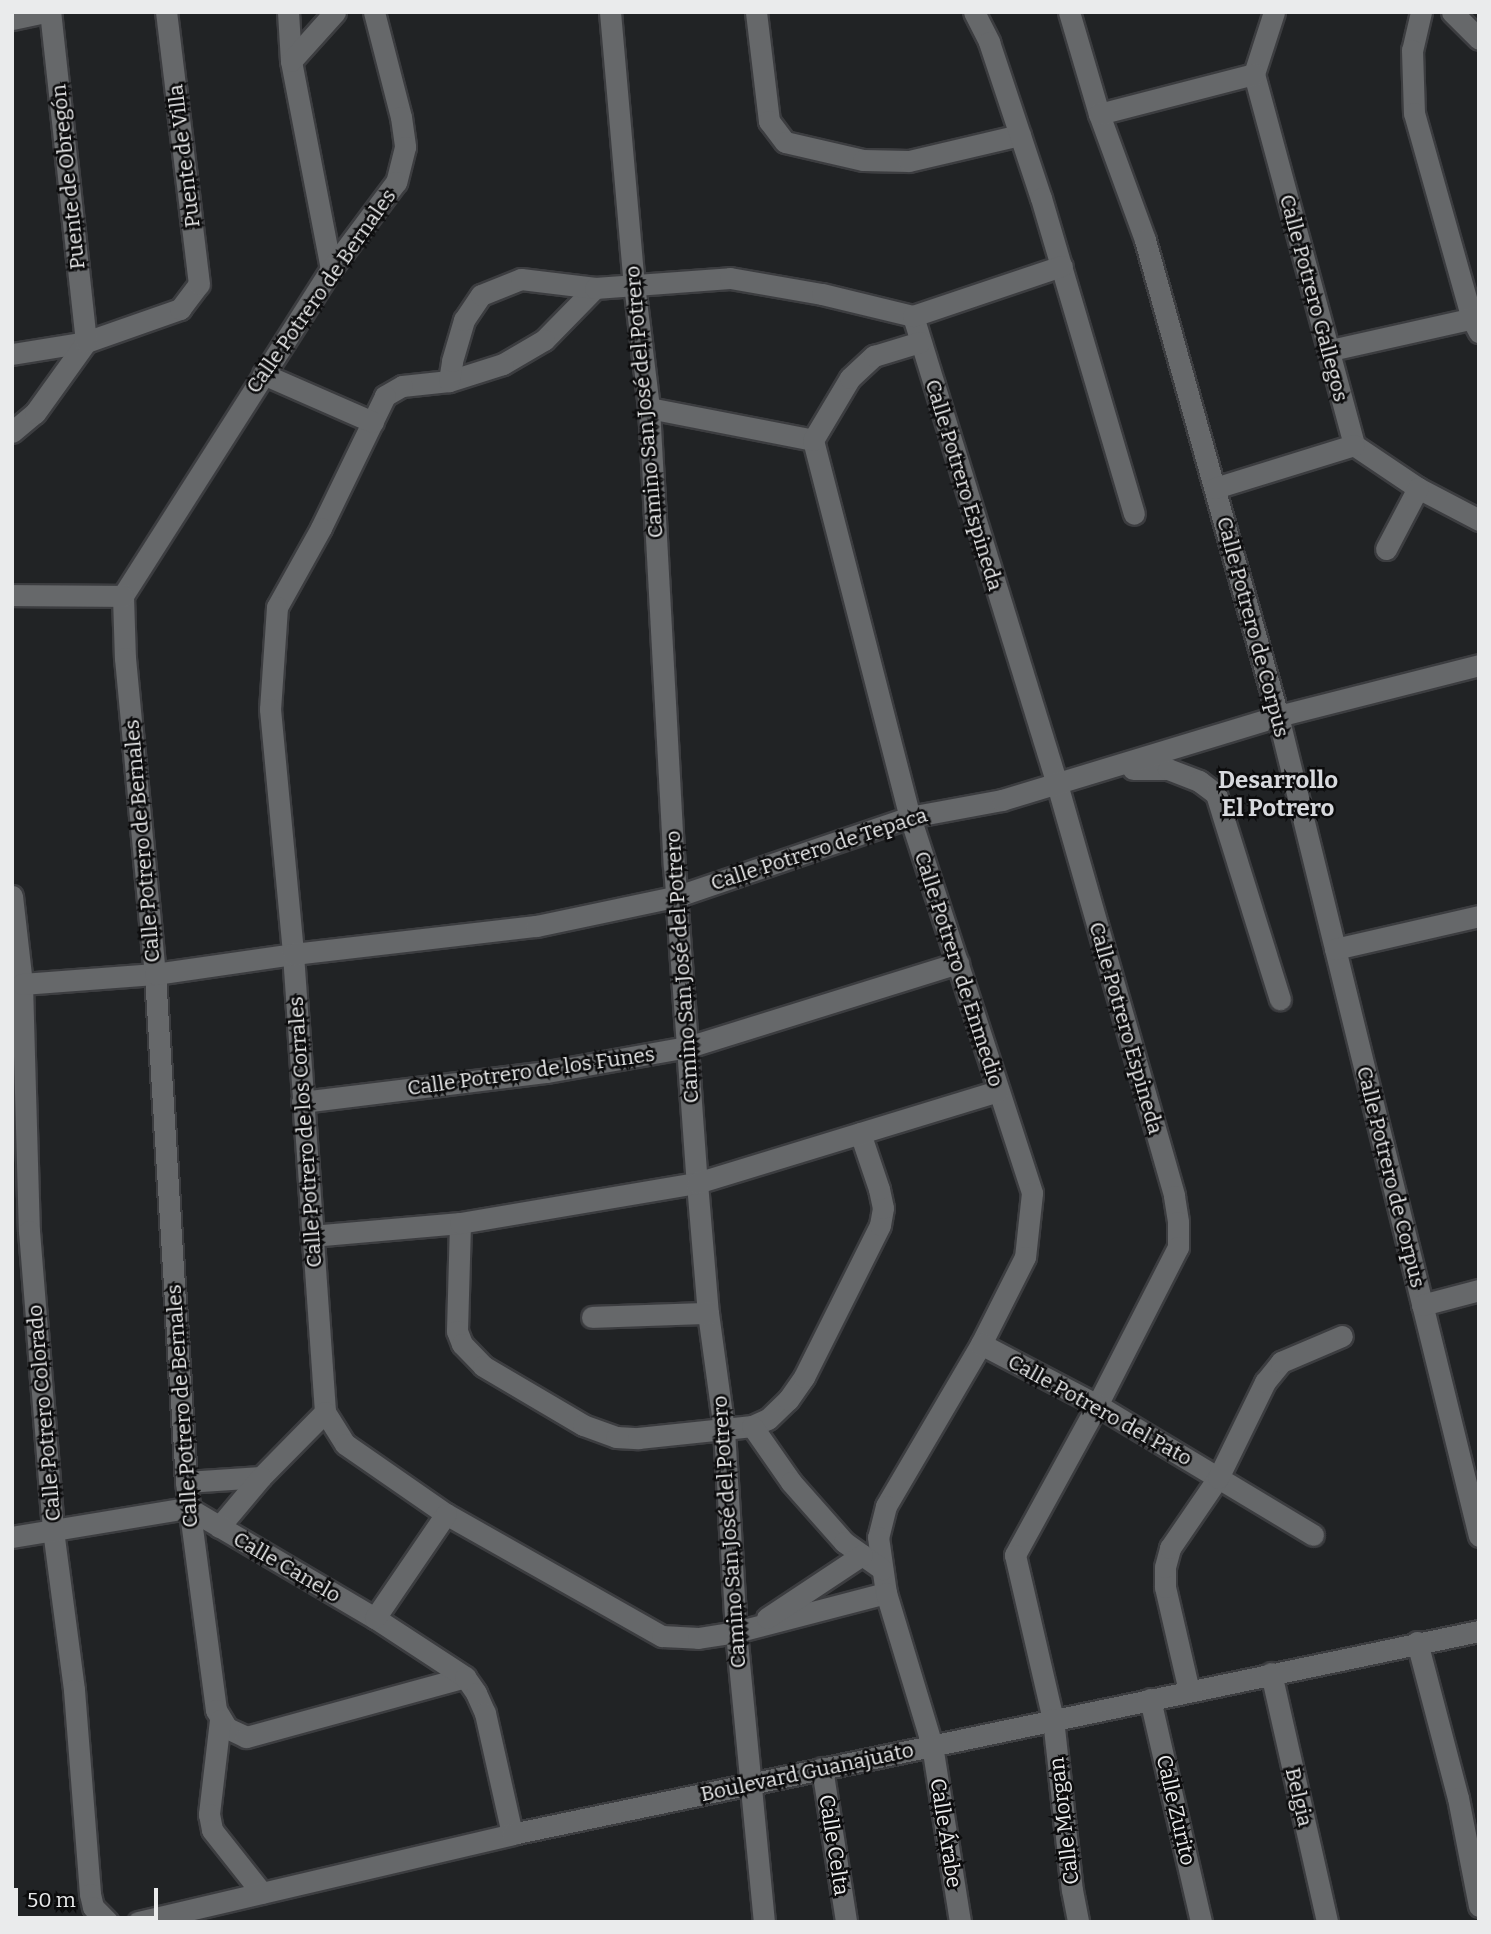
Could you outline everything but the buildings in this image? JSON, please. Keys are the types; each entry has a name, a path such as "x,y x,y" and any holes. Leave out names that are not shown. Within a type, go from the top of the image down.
{"street":[{"path":"12,19 44,12"},
{"name":"Puente de Obregón","path":"50,12 86,342"},
{"name":"Puente de Villa","path":"86,342 180,309 191,298 199,284 166,12"},
{"path":"288,12 291,61 331,269"},
{"path":"291,61 335,12"},
{"name":"Calle Potrero de Bernales","path":"262,1893 212,1830 209,1814 219,1720 188,1508 155,974 125,658 123,596 331,269 396,182 405,147 401,117 374,12"},
{"name":"Camino San José del Potrero","path":"610,12 634,284 649,408 697,1183 708,1313 724,1430 745,1629 751,1784 764,1922"},
{"path":"756,12 769,121 785,142 863,160 909,161 1020,135"},
{"path":"974,12 989,42 1062,266 1134,514"},
{"name":"Calle Potrero de Corpus","path":"1069,12 1098,114 1145,240 1278,716 1479,1536"},
{"path":"1098,114 1254,74 1274,12"},
{"path":"1331,350 1476,323 1414,113 1412,50 1421,12"},
{"path":"1452,12 1479,39"},
{"name":"Calle Potrero Gallegos","path":"1254,74 1331,350 1345,419 1354,445"},
{"path":"449,382 464,320 481,295 521,279 595,289 730,278 822,294 913,316 1062,266"},
{"path":"449,382 503,364 544,340 595,289"},
{"name":"Calle Potrero Espineda","path":"913,316 1056,784 1174,1196 1178,1222 1178,1247 1097,1405 1015,1555 1053,1720"},
{"path":"12,354 86,342"},
{"path":"12,432 35,413 86,342"},
{"path":"649,408 813,440 850,379 874,356 920,342"},
{"path":"262,374 373,422"},
{"name":"Calle Potrero de los Corrales","path":"449,382 402,386 385,396 321,528 277,607 270,709 293,954 310,1236 325,1412 345,1444 446,1514 662,1636 698,1638 745,1629"},
{"name":"Calle Potrero de Enmedio","path":"813,440 910,817 1032,1193 1025,1258 981,1344 886,1506 878,1537 886,1593 932,1745"},
{"path":"1215,488 1354,445 1418,488 1479,520"},
{"path":"1386,548 1418,488"},
{"path":"12,595 123,596"},
{"name":"Calle Potrero de Tepaca","path":"22,984 155,974 293,954 536,926 678,896 910,817 1002,800 1278,716 1479,665"},
{"path":"1113,768 1168,769 1199,780 1216,794 1280,999"},
{"name":"Calle Potrero Colorado","path":"12,896 22,984 29,1231 53,1530 74,1690 90,1894 93,1907 108,1922"},
{"path":"1335,949 1479,916"},
{"name":"Calle Potrero de los Funes","path":"302,1102 547,1072 688,1047 958,963"},
{"path":"310,1236 460,1223 697,1183 997,1091"},
{"path":"460,1223 457,1331 462,1344 483,1366 583,1425 616,1437 638,1438 752,1426 768,1419 788,1400 804,1377 880,1225 883,1208 879,1189 860,1133"},
{"path":"1422,1305 1479,1290"},
{"path":"592,1317 708,1313"},
{"path":"1189,1691 1165,1587 1165,1567 1170,1548 1218,1478 1265,1382 1281,1362 1342,1336"},
{"name":"Calle Potrero del Pato","path":"981,1344 1097,1405 1313,1535"},
{"path":"219,1527 261,1477 325,1412"},
{"path":"752,1426 791,1482 844,1542 881,1569"},
{"path":"186,1482 261,1477"},
{"path":"12,1537 188,1508"},
{"name":"Calle Canelo","path":"188,1508 374,1618 465,1677 485,1713 512,1835"},
{"path":"374,1618 446,1514"},
{"path":"745,1629 862,1555"},
{"path":"745,1629 886,1593"},
{"name":"Boulevard Guanajuato","path":"138,1922 512,1835 1479,1631"},
{"path":"1417,1642 1458,1798 1479,1906"},
{"name":"Belgia","path":"1271,1673 1327,1922"},
{"path":"219,1720 235,1734 246,1737 465,1677"},
{"name":"Calle Zurito","path":"1150,1699 1201,1922"},
{"name":"Calle Morgan","path":"1053,1720 1072,1889 1079,1922"},
{"name":"Calle Árabe","path":"932,1745 960,1922"},
{"name":"Calle Celta","path":"822,1769 846,1922"}],"district":[{"name":"Desarrollo El Potrero","path":"1278,795"}]}
